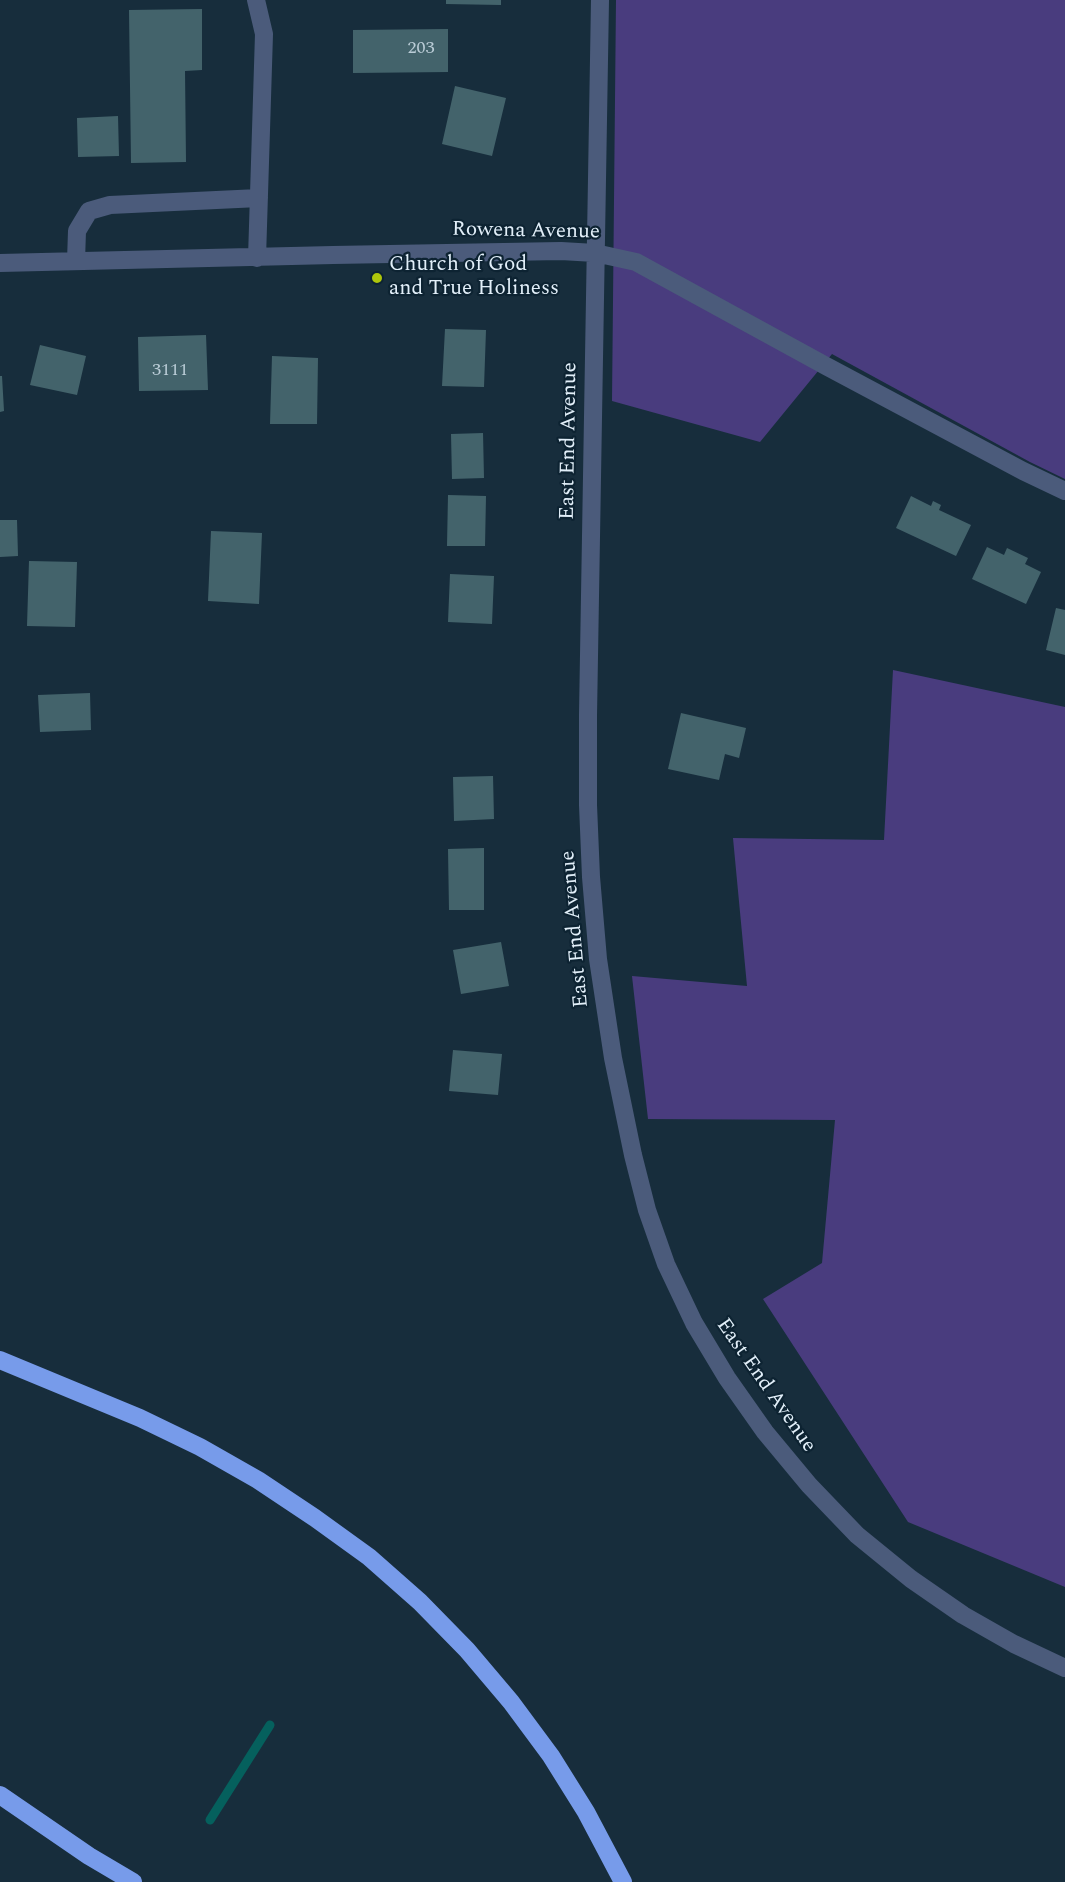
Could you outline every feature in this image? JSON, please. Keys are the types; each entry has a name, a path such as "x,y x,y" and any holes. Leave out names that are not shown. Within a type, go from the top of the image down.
{"highway":[{"path":"0,1360 140,1418 200,1447 258,1480 369,1557 420,1602 467,1650 511,1702 551,1756 586,1812 623,1882"},
{"path":"0,1795 89,1856 133,1882"}],"street":[{"path":"256,0 264,34 257,258"},
{"name":"East End Avenue","path":"600,0 588,805 598,959 613,1058 647,1209 666,1264 694,1323 727,1378 765,1432 809,1485 857,1535 910,1579 963,1615 1014,1644 1065,1668"},
{"path":"76,261 77,231 88,211 110,205 259,198"},
{"name":"Rowena Avenue","path":"0,263 549,251 595,253 636,262 826,366 1065,491"}],"shaded area":[{"path":"616,0 1065,0 1065,479 832,354 760,442 612,401"},
{"path":"893,670 1065,707 1065,1587 908,1522 763,1299 822,1263 835,1120 648,1119 632,976 747,986 733,838 884,840"}],"building":[{"path":"446,0 501,0 501,5 446,4"},
{"path":"202,9 202,70 185,71 186,162 131,163 129,10"},
{"path":"448,29 448,72 353,73 353,30"},
{"path":"455,86 506,98 492,156 442,144"},
{"path":"118,116 119,156 78,157 77,118"},
{"path":"445,329 486,330 484,387 442,386"},
{"path":"206,335 208,390 139,391 138,337"},
{"path":"40,345 86,356 77,395 30,385"},
{"path":"272,356 318,358 317,424 270,424"},
{"path":"0,376 2,376 4,411 0,412"},
{"path":"483,433 484,478 452,479 451,434"},
{"path":"448,495 486,496 485,546 447,546"},
{"path":"911,496 931,506 933,501 941,505 939,510 971,525 956,556 896,528"},
{"path":"0,520 17,520 18,556 0,557"},
{"path":"211,531 262,533 259,604 208,601"},
{"path":"987,547 1004,555 1007,548 1028,558 1025,564 1041,572 1026,604 972,579"},
{"path":"29,561 77,562 75,627 27,626"},
{"path":"450,574 494,576 492,624 448,622"},
{"path":"1056,608 1065,610 1065,655 1046,650"},
{"path":"90,693 91,730 40,732 38,695"},
{"path":"681,713 746,728 739,758 725,754 719,780 668,769"},
{"path":"493,776 494,819 454,821 453,777"},
{"path":"484,848 484,910 449,910 448,849"},
{"path":"501,942 509,986 461,994 453,950"},
{"path":"453,1050 502,1054 498,1095 449,1091"}],"waterway":[{"path":"210,1820 270,1725"}],"place":[{"name":"Church of God and True Holiness","path":"377,278"}]}
